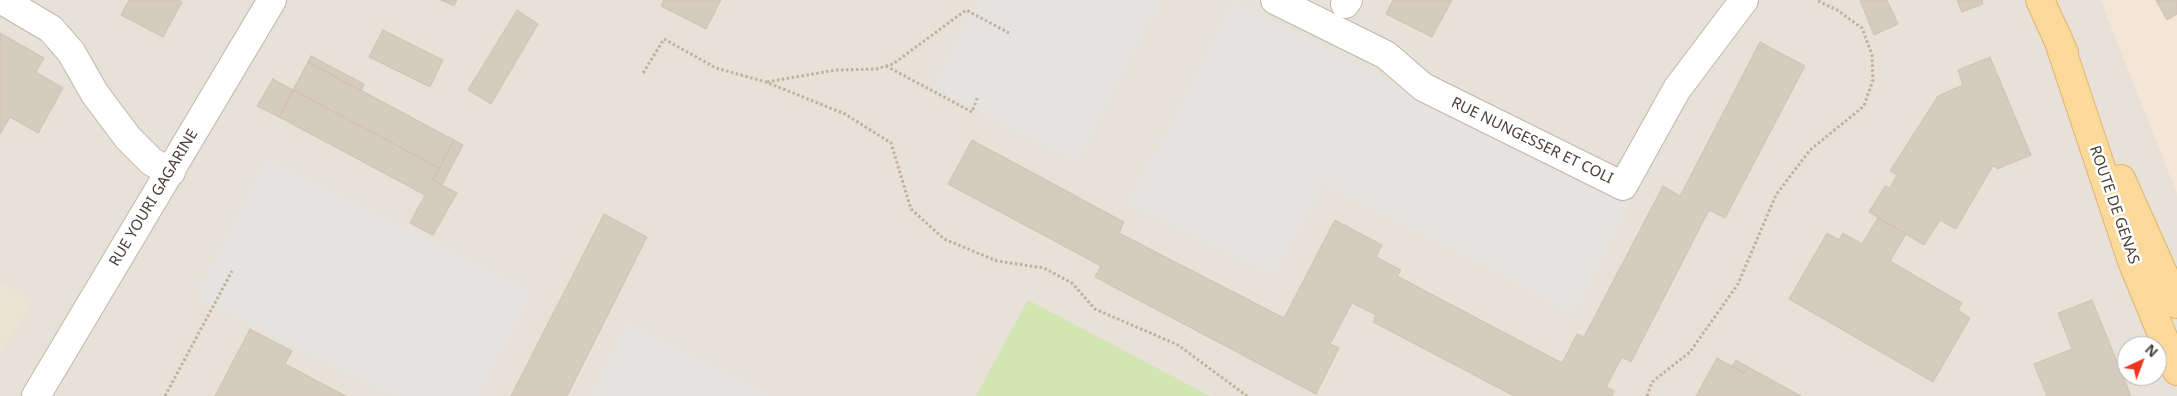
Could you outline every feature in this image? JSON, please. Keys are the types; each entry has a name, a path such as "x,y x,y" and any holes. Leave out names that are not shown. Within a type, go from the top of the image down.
{"main road":[{"name":"ROUTE DE GENAS","path":"2040,0 2177,304"},
{"name":"ROUTE DE GENAS","path":"2057,36 2132,261 2177,371"}],"street":[{"path":"2,0 51,29 71,52 95,94 128,138 152,162 170,172"},
{"name":"RUE YOURI GAGARINE","path":"36,396 272,0"},
{"name":"RUE NUNGESSER ET COLI","path":"1275,0 1386,56 1423,87 1624,186 1677,89 1744,0"},
{"path":"2132,261 2167,315 2177,338"}],"path":[{"path":"1648,396 1652,382 1690,352 1738,284 1776,195 1810,150 1864,106 1874,80 1872,55 1862,28 1836,10 1816,0"},
{"path":"766,82 802,74 836,70 876,69 893,64 966,10 1009,33"},
{"path":"643,73 664,39 716,68 766,82 845,114 891,143 911,209 944,239 997,261 1044,268 1072,283 1094,309 1178,345 1247,396"},
{"path":"885,66 972,112 978,96"},
{"path":"165,396 232,272"}],"shaded area":[{"path":"0,0 2101,0 2177,193 2177,396 0,396"},
{"path":"977,0 1162,0 1077,161 934,88"},
{"path":"1233,0 1630,205 1574,313 1323,183 1274,277 1129,202"},
{"path":"2101,0 2177,0 2177,193"},
{"path":"265,157 532,291 479,396 396,396 195,296"},
{"path":"0,283 33,301 0,353"},
{"path":"627,323 645,330 770,396 589,396"}],"green space":[{"path":"1028,300 1210,396 976,396"}],"building":[{"path":"129,0 178,0 182,2 163,37 121,15"},
{"path":"441,0 457,0 454,6"},
{"path":"664,0 721,0 706,29 661,6"},
{"path":"1393,0 1452,0 1432,37 1386,14"},
{"path":"1860,0 1887,0 1898,24 1874,35"},
{"path":"1957,0 1982,0 1983,4 1962,12"},
{"path":"2156,0 2177,0 2177,14 2167,20"},
{"path":"517,10 538,24 491,104 468,90"},
{"path":"383,30 443,60 430,87 369,57"},
{"path":"0,33 44,58 36,72 63,88 38,133 10,117 0,134"},
{"path":"1760,42 1805,66 1725,218 1709,210 1631,362 1622,357 1606,387 1614,391 1612,396 1514,396 1373,322 1376,315 1352,303 1330,344 1339,348 1316,394 1095,277 1101,266 948,184 972,140 1124,222 1119,233 1284,318 1335,220 1382,245 1376,257 1401,270 1397,276 1562,363 1577,334 1584,337 1663,186 1680,196"},
{"path":"311,56 364,84 361,91 308,62"},
{"path":"1990,57 2031,155 1997,169 1995,166 1992,167 1956,229 1940,220 1924,245 1869,212 1885,186 1890,188 1897,175 1890,171 1938,96 1963,85 1958,70"},
{"path":"308,62 454,140 439,168 293,90"},
{"path":"273,79 293,90 279,117 257,106"},
{"path":"293,90 439,168 433,180 457,193 433,235 410,223 425,195 279,117"},
{"path":"454,140 463,145 442,185 433,180"},
{"path":"604,214 647,237 567,396 511,396"},
{"path":"1878,218 1906,234 1890,261 1962,303 1958,310 1970,318 1933,382 1789,299 1827,233 1839,240 1843,233 1862,244"},
{"path":"2092,300 2117,362 2117,386 2127,386 2131,396 2047,396 2034,364 2072,349 2058,313"},
{"path":"250,329 292,351 285,364 346,396 215,396"},
{"path":"1717,358 1744,373 1748,367 1801,396 1696,396"},
{"path":"1736,360 1748,367 1744,373 1732,367"}]}
